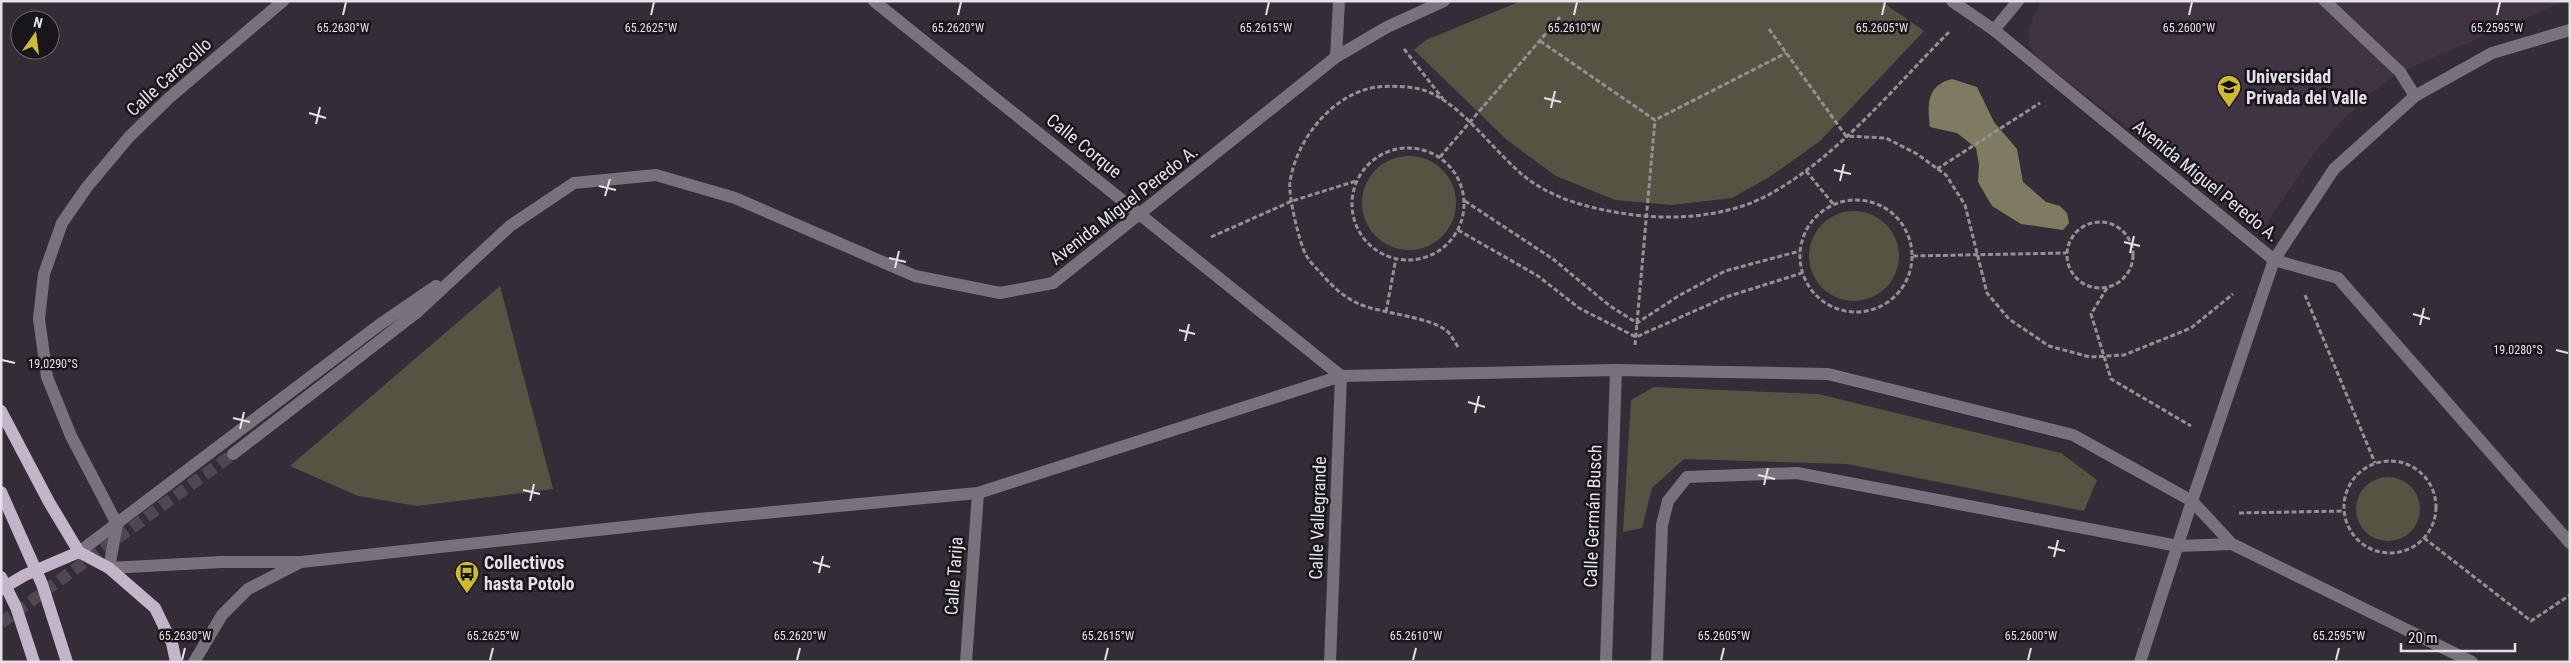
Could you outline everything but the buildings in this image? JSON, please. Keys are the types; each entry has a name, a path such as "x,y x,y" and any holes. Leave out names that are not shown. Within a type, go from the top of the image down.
{"main road":[{"path":"1,411 49,502 79,552 109,568 154,608 172,643 176,662"},
{"path":"1,492 42,584 67,662"},
{"path":"1,589 26,575 79,552"},
{"path":"1,577 16,607 34,662"}],"street":[{"name":"Calle Caracollo","path":"117,524 71,436 46,377 40,319 44,274 62,223 87,187 129,137 169,98 283,1"},
{"name":"Calle Corque","path":"874,1 1341,376"},
{"path":"1336,58 1339,1"},
{"name":"Avenida Miguel Peredo A.","path":"467,265 510,226 574,183 656,175 735,198 915,276 1000,293 1053,283 1336,58 1387,27 1444,1"},
{"name":"Avenida Miguel Peredo A.","path":"1952,1 1994,30 2274,260 2338,278 2570,543"},
{"path":"1994,30 2018,1"},
{"path":"2326,1 2400,72 2414,96"},
{"path":"2140,662 2212,440 2274,260 2334,169 2414,96 2492,53 2570,30"},
{"path":"79,552 379,326 467,265"},
{"path":"234,454 416,314 467,265"},
{"path":"117,524 109,568 221,562 301,562 699,519 978,493 1341,376 1616,370 1828,374 2073,435 2192,501 2232,544 2472,662"},
{"name":"Calle Germán Busch","path":"1606,662 1616,370"},
{"name":"Calle Vallegrande","path":"1330,662 1341,376"},
{"path":"1657,662 1662,525 1668,501 1687,477 1798,473 2178,546 2232,544"},
{"name":"Calle Tarija","path":"966,662 978,493"},
{"path":"194,662 222,615 248,589 301,562"}],"path":[{"path":"1387,27 1444,99 1534,184 1584,207 1646,217 1692,216 1733,208 1768,195 1806,171 1846,136 1968,13"},
{"path":"1440,157 1560,18"},
{"path":"1768,29 1846,136"},
{"path":"1540,41 1655,120"},
{"path":"1655,120 1786,52"},
{"path":"1444,99 1416,88 1375,87 1342,100 1318,122 1299,149 1289,184 1296,222 1306,256 1330,284 1357,303 1426,322 1448,331 1459,348 1458,374"},
{"path":"1937,169 2063,87"},
{"path":"1633,371 1655,120"},
{"path":"1846,136 1886,138 1917,154 1946,174 1964,205 1987,294 2009,319 2049,346 2090,357 2133,352 2191,328 2237,291"},
{"path":"1393,149 1426,150 1440,157 1453,169 1461,184 1464,202 1463,216 1458,230 1447,244 1432,255 1414,260 1396,258 1380,252 1367,242 1358,228 1352,213 1352,197 1356,180 1365,167 1378,156 1393,149"},
{"path":"1806,171 1834,205"},
{"path":"1184,249 1292,201 1356,180"},
{"path":"1849,201 1865,201 1880,205 1893,214 1907,233 1913,256 1911,272 1904,286 1894,299 1881,307 1865,312 1849,312 1834,308 1820,300 1810,288 1802,273 1800,251 1810,224 1820,213 1834,205 1849,201"},
{"path":"1464,202 1553,259 1610,306 1637,323"},
{"path":"2095,222 2106,222 2117,226 2126,234 2134,255 2126,276 2118,284 2107,288 2097,289 2078,281 2069,268 2066,253 2069,242 2084,226 2095,222"},
{"path":"1458,230 1538,276 1579,308 1636,337"},
{"path":"1637,323 1680,295 1725,271 1800,251"},
{"path":"1913,256 2066,253"},
{"path":"1386,312 1396,258"},
{"path":"2293,266 2375,463"},
{"path":"1636,337 1726,297 1802,273"},
{"path":"2107,288 2091,314 2111,379 2212,440"},
{"path":"2390,461 2405,464 2419,471 2429,482 2435,496 2437,511 2433,526 2424,538 2412,548 2398,553 2382,553 2368,548 2356,539 2347,526 2344,511 2345,496 2351,482 2361,471 2375,463 2390,461"},
{"path":"2204,514 2344,511"},
{"path":"2424,538 2531,621 2570,594"}],"shaded area":[{"path":"1521,1 1881,1 1924,31 1820,141 1771,176 1732,198 1672,205 1615,200 1556,176 1507,140 1414,50 1426,40"},
{"name":"Universidad Privada del Valle","path":"2041,1 2565,1 2400,72 2369,95 2342,121 2314,153 2262,230 2037,58 2029,44 2029,27"},
{"path":"1952,79 1977,87 1994,122 2017,149 2023,182 2046,202 2060,206 2067,213 2069,223 2063,230 2021,224 1992,206 1978,182 1979,165 1976,148 1957,133 1930,127 1930,97 1938,86"},
{"path":"1409,156 1427,160 1442,170 1452,185 1456,203 1452,221 1442,236 1427,246 1409,250 1391,246 1376,236 1366,221 1362,203 1366,185 1376,170 1391,160"},
{"path":"1854,211 1871,214 1886,224 1896,239 1899,256 1896,273 1886,288 1871,298 1854,301 1837,298 1822,288 1812,273 1809,256 1812,239 1822,224 1837,214"},
{"path":"500,286 553,489 417,506 358,496 290,466"},
{"path":"1654,387 1818,394 2061,453 2097,480 2084,511 1847,464 1684,459 1652,488 1642,528 1623,532 1631,400"},
{"path":"2382,477 2394,477 2411,486 2418,497 2420,509 2418,521 2411,532 2394,541 2382,541 2370,536 2361,527 2356,515 2356,503 2361,491 2370,482"}],"tunnel":[{"path":"1,623 233,454"}],"place":[{"name":"Universidad Privada del Valle","path":"2229,108"},
{"name":"Collectivos hasta Potolo","path":"467,594"}]}
